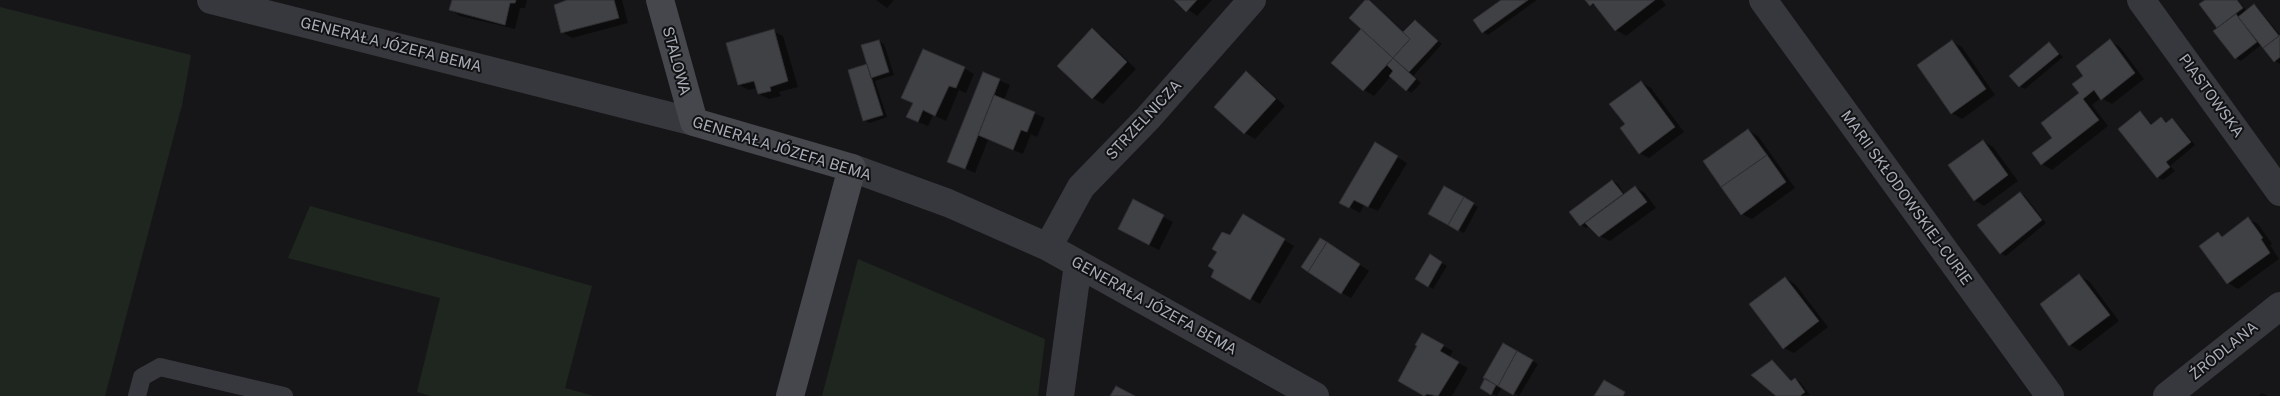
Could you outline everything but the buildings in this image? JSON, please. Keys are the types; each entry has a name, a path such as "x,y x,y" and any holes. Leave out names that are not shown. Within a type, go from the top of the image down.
{"street":[{"name":"GENERAŁA JÓZEFA BEMA","path":"211,0 694,122 852,168 948,203 1048,247 1315,396"},
{"name":"STALOWA","path":"660,0 694,122"},
{"name":"STRZELNICZA","path":"1048,247 1082,187 1148,118 1252,0"},
{"name":"MARII SKŁODOWSKIEJ-CURIE","path":"1763,0 2050,396"},
{"name":"PIASTOWSKA","path":"2141,0 2280,192"},
{"path":"790,396 852,168"},
{"path":"1060,396 1078,264"},
{"name":"ŹRÓDLANA","path":"2167,396 2280,306"}],"lane":[{"path":"137,396 142,377 160,367 284,396"}],"shaded area":[{"path":"0,7 191,55 182,105 105,396 0,396"},
{"path":"310,206 592,286 565,388 594,396 431,396 417,392 440,298 288,258"},
{"path":"858,259 1045,339 1038,396 822,396"}]}
